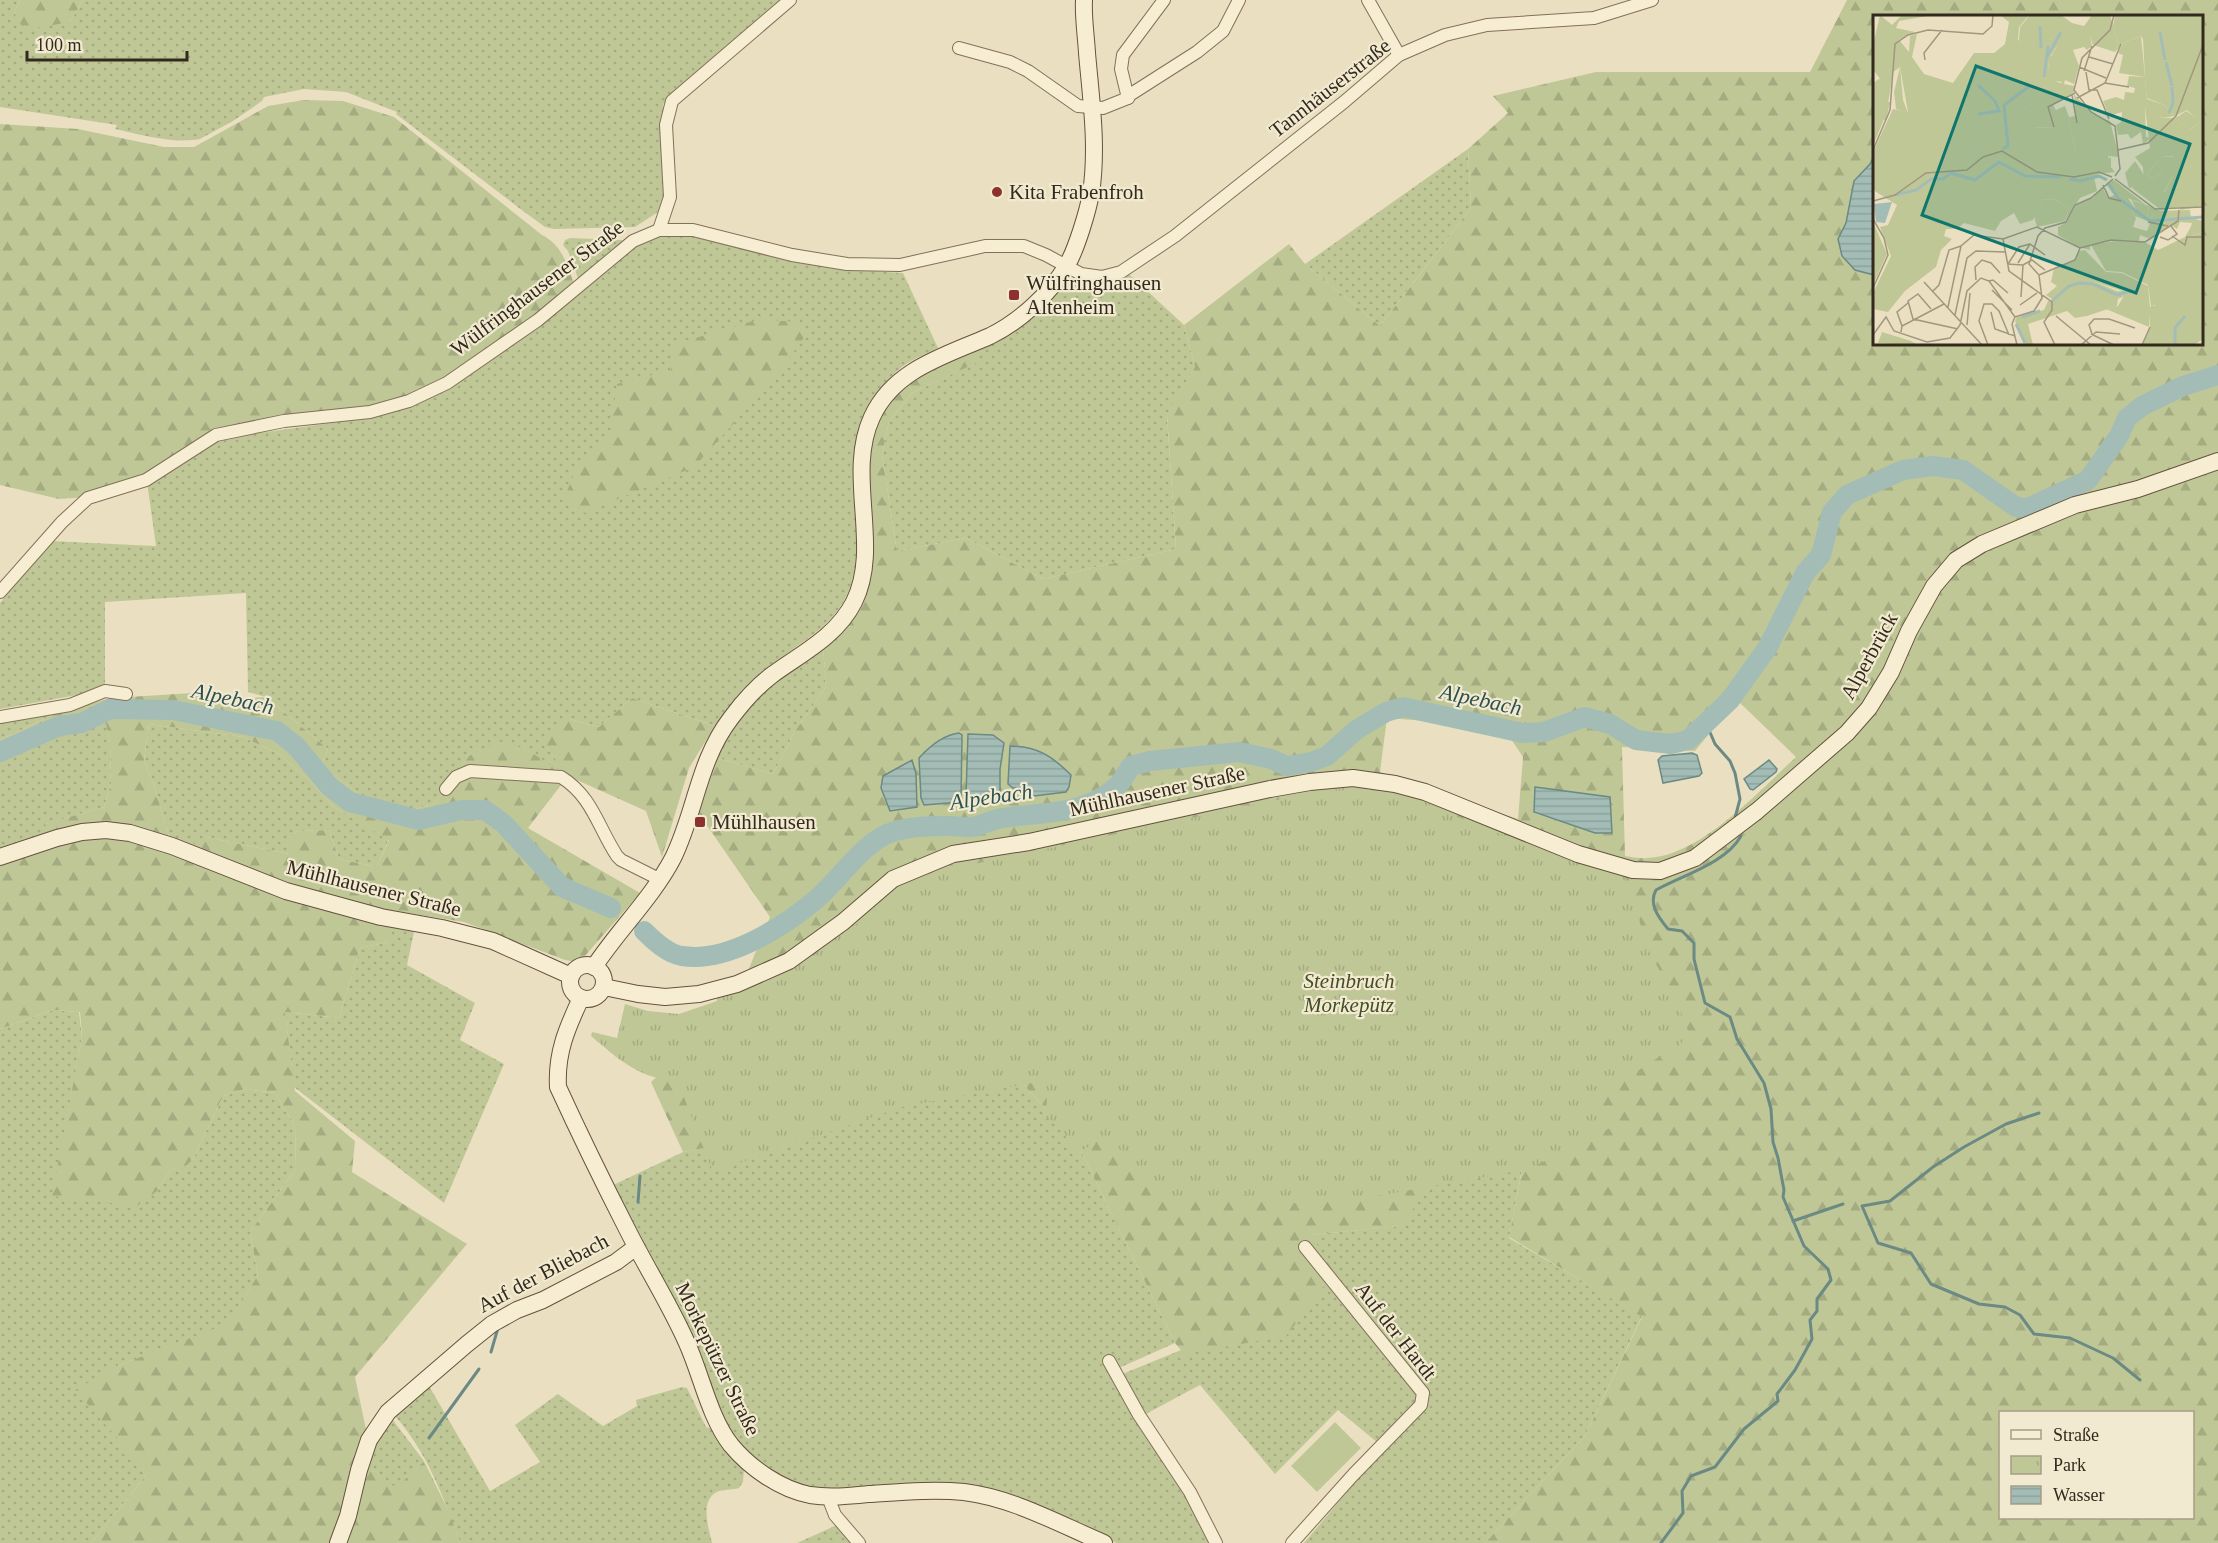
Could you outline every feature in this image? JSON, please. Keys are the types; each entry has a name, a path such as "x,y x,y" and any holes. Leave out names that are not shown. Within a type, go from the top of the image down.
{"main road":[{"path":"594,967 661,879 686,828 708,754 729,721 747,698 769,677 835,629 854,601 865,562 861,473 864,440 873,416 890,391 908,373 934,359 993,335 1019,318 1048,290 1067,265 1090,195 1094,165 1084,0"},
{"name":"Alperbrück","path":"1535,838 1578,854 1633,870 1660,871 1695,858 1757,811 1847,733 1869,708 1891,672 1909,631 1934,586 1956,560 1982,544 2076,505 2138,489 2218,461"},
{"name":"Mühlhausener Straße","path":"604,987 665,997 699,994 737,984 789,961 843,922 893,879 953,854 1029,842 1300,784 1353,778 1395,784 1425,792 1535,838"},
{"name":"Mühlhausener Straße","path":"0,857 57,837 82,832 106,830 130,833 172,846 286,891 381,917 442,928 493,941 571,976"},
{"path":"580,967 594,967 604,978 604,987 595,998 580,998 571,987 571,976 580,967"},
{"name":"Morkepützer Straße","path":"580,998 561,1047 557,1065 558,1087 636,1247 687,1342 710,1403 729,1443 747,1463 777,1482 808,1494 828,1497 904,1492 963,1492 1014,1504 1104,1543"},
{"name":"Auf der Bliebach","path":"338,1543 369,1440 388,1412 492,1324 606,1267 636,1247"}],"street":[{"path":"659,230 670,197 666,125 672,101 790,0"},
{"path":"1128,98 1121,69 1123,55 1164,0"},
{"path":"959,48 1010,62 1028,71 1078,106 1103,108 1128,98 1197,52 1223,31 1239,0"},
{"path":"1368,0 1399,55"},
{"name":"Tannhäuserstraße","path":"1067,265 1081,274 1102,277 1121,272 1175,236 1344,102 1399,55 1445,34 1486,25 1594,18 1652,0"},
{"name":"Wülfringhausener Straße","path":"1,588 62,522 88,498 146,480 216,435 284,421 370,412 409,402 447,383 537,320 633,241 659,230 693,230 792,255 847,264 900,265 985,246 1024,246 1067,265"},
{"path":"0,717 70,705 105,691 126,694"},
{"path":"446,789 456,777 470,771 561,777 573,784 590,805 617,856 661,879"},
{"name":"Auf der Hardt","path":"1292,1543 1421,1405 1423,1393 1305,1247"},
{"path":"1109,1361 1139,1415 1190,1492 1216,1543"},
{"path":"828,1497 835,1515 859,1543"}],"green space":[{"path":"0,0 20,0 14,13 70,22 83,0 784,0 663,104 666,197 661,210 635,227 554,229 545,227 519,208 396,114 397,112 346,92 304,89 264,97 262,101 233,121 200,139 189,140 157,138 115,129 117,125 0,107"},
{"path":"20,0 83,0 70,22 24,30 14,13"},
{"path":"1847,0 2218,0 2218,1543 1485,1543 1585,1436 1642,1317 1509,1237 1522,1170 1433,1183 1400,1226 1311,1235 1335,1272 1286,1336 1184,1354 1175,1343 1079,1147 1017,1077 797,1131 683,1152 651,1082 736,1000 770,917 695,808 714,757 773,774 795,731 826,687 823,647 858,601 866,473 876,419 910,378 968,351 978,362 912,393 889,422 882,455 897,551 966,538 1043,579 1176,549 1167,414 1195,367 1184,325 1289,244 1305,264 1380,326 1471,208 1468,149 1508,113 1493,96 1596,72 1810,72","holes":["1737,700 1796,757 1728,819 1688,846 1668,854 1648,858 1625,856 1622,747 1695,751","1387,718 1503,727 1523,757 1518,819 1380,772","959,733 921,798 919,758 942,739","1004,743 1000,769 966,795","1010,746 1034,796 1023,788 1013,788","1535,787 1611,832 1595,833 1534,813"]},
{"path":"304,100 343,101 394,117 549,239 567,263 574,285 536,317 444,381 407,398 370,409 216,433 146,479 87,497 59,499 0,485 0,124 78,129 164,147 194,147 268,106"},
{"path":"1468,149 1471,208 1380,326 1305,264"},
{"path":"681,233 819,264 903,273 938,348 898,370 873,399 864,416 858,434 853,471 856,558 851,587 847,596 836,613 821,628 760,676 715,726 632,698 599,727 570,719 547,747 568,776 469,756 435,803 403,813 359,794 321,766 328,749 266,697 248,692 246,593 105,602 105,690 0,709 0,603 50,541 156,546 147,482 223,438 359,419 418,404 470,375 537,326 638,244 660,236"},
{"path":"570,238 626,241 579,281 568,251 563,245 565,240"},
{"path":"1129,274 1184,325 1195,367 1167,415 1176,549 1043,579 966,538 897,551 882,455 889,422 912,393 977,362 968,351 1021,323 1065,283 1106,281"},
{"path":"760,319 796,322 805,336 775,378 694,467 585,513 565,496 577,467 610,436 617,384 671,370 672,345"},
{"path":"823,647 826,687 795,731 773,774 714,757 747,706 778,677"},
{"path":"193,693 250,698 266,697 328,749 321,766 359,794 403,813 435,803 469,756 498,741 526,749 566,775 547,747 548,735 570,719 599,727 632,698 715,726 689,768 662,857 646,811 568,776 528,828 640,893 577,962 565,960 464,922 371,907 290,883 198,851 194,842 206,837 289,854 289,837 298,831 329,830 339,859 377,867 389,840 334,807 310,781 279,754 243,737 149,724 144,760 170,840 123,824 86,826 49,834 45,824 104,807 111,784 110,743 106,724 40,741 0,760 0,740 61,711 112,698"},
{"path":"61,711 0,740 0,720"},
{"path":"106,723 110,743 111,784 104,807 46,824 49,834 0,852 0,760 40,741"},
{"path":"149,724 243,737 279,754 310,781 334,807 389,839 377,867 339,859 329,830 298,831 289,837 289,854 206,837 198,851 170,840 144,760"},
{"name":"Steinbruch Morkepütz","path":"1367,786 1406,794 1492,831 1568,856 1583,866 1616,874 1626,879 1635,899 1643,936 1676,999 1690,1037 1597,1097 1618,1124 1529,1169 1371,1197 1309,1204 1279,1202 1244,1195 1233,1199 1171,1199 1106,1136 1076,1154 1057,1122 1043,1118 1047,1101 1045,1093 1031,1083 902,1107 713,1172 677,1079 652,1076 630,1067 591,1036 592,1032 617,1038 625,1004 648,1011 679,1014 749,988 816,954 847,927 853,927 903,888 932,873 1316,790"},
{"path":"116,836 387,926 391,935 388,942 360,948 339,1018 285,1012 295,1091 355,1141 352,1172 467,1244 355,1377 368,1439 358,1469 377,1472 396,1488 424,1461 450,1514 460,1543 91,1543 148,1473 75,1390 117,1366 227,1324 258,1275 250,1232 296,1169 295,1126 275,1093 245,1089 223,1096 193,1159 184,1168 171,1169 157,1191 137,1206 52,1196 82,1037 80,1012 53,1010 0,1029 0,863 85,837"},
{"path":"387,926 414,932 407,965 475,1003 460,1040 504,1064 444,1203 294,1087 285,1012 339,1018 360,948 388,942"},
{"path":"53,1010 79,1012 82,1037 53,1196 157,1191 171,1169 184,1167 193,1159 223,1096 245,1089 275,1093 295,1126 296,1169 250,1232 258,1275 227,1325 117,1366 148,1473 91,1543 0,1543 0,1029"},
{"path":"1017,1077 1079,1147 1175,1343 1110,1372 1182,1489 1210,1543 1117,1543 1007,1496 825,1491 797,1484 773,1472 762,1465 732,1436 611,1186 683,1152 797,1131"},
{"path":"1522,1169 1509,1238 1642,1316 1585,1436 1485,1543 1304,1543 1384,1448 1338,1410 1275,1474 1200,1385 1144,1415 1120,1375 1181,1350 1185,1354 1310,1235 1399,1226 1433,1183"},
{"path":"429,1386 490,1491 540,1462 515,1425 558,1394 603,1426 637,1406 636,1400 682,1387 687,1388 706,1427 716,1430 744,1469 743,1482 739,1488 723,1490 710,1497 707,1517 712,1543 460,1543 441,1493 425,1460 395,1416"},
{"path":"392,1419 424,1461 396,1489 377,1472 366,1471 376,1444"},
{"path":"1335,1422 1361,1448 1317,1492 1291,1466"},
{"path":"837,1525 852,1543 797,1543"}],"water":[{"path":"1873,158 1873,275 1855,270 1842,256 1838,239 1846,223 1854,181"},
{"path":"959,733 962,735 961,802 924,805 921,798 919,758 937,742"},
{"path":"968,734 993,735 1004,743 998,799 970,803 966,795"},
{"path":"1010,746 1036,750 1057,762 1071,775 1066,792 1034,796 1023,788 1013,788 1008,784"},
{"path":"1692,753 1697,755 1702,773 1699,776 1663,783 1658,760 1662,756"},
{"path":"912,760 916,774 917,807 890,811 881,788 883,776"},
{"path":"1769,760 1777,769 1776,772 1753,790 1750,789 1744,779"},
{"path":"1535,787 1610,797 1612,833 1595,833 1534,812"}],"waterway":[{"name":"Alpebach","path":"644,931 666,950 677,955 699,957 734,949 769,933 800,912 822,894 864,850 890,833 907,828 972,827 999,819 1076,808 1103,797 1115,788 1131,766 1150,761 1239,752 1271,759 1287,766 1311,762 1327,756 1356,730 1386,712 1403,707 1523,733 1544,732 1585,717 1610,724 1636,740 1671,744 1688,740 1730,700 1768,647 1805,573 1821,555 1832,512 1847,495 1903,470 1933,466 1963,470 2016,507 2028,508 2088,480 2119,436 2127,418 2142,406 2183,386 2218,375"},
{"name":"Alpebach","path":"0,752 59,726 82,723 110,709 173,710 277,731 296,746 330,787 350,802 419,820 461,810 485,810 504,824 562,887 611,908"},
{"path":"1706,723 1715,744 1730,761 1735,773 1740,799 1735,818"},
{"path":"1661,1543 1683,1513 1682,1491 1691,1476 1715,1467 1744,1429 1778,1401 1777,1394 1795,1370 1812,1339 1810,1320 1817,1311 1817,1299 1831,1280 1828,1269 1804,1246 1783,1197 1784,1190 1773,1142 1771,1109 1764,1083 1737,1039 1730,1017 1705,1003 1694,959 1694,943 1682,931 1668,929 1654,906 1656,890 1715,861 1725,854 1741,836"},
{"path":"2039,1113 2006,1124 1964,1147 1933,1167 1890,1201 1862,1206 1878,1243 1911,1253 1931,1284 1979,1304 2005,1307 2020,1315 2034,1334 2070,1338 2113,1358 2140,1380"},
{"path":"638,1202 640,1176"},
{"path":"1793,1221 1843,1204"},
{"path":"491,1352 498,1328"},
{"path":"429,1438 479,1369"}],"place":[{"name":"Kita Frabenfroh","path":"997,192"},
{"name":"Wülfringhausen Altenheim","path":"1014,295"},
{"name":"Mühlhausen","path":"700,822"}]}
